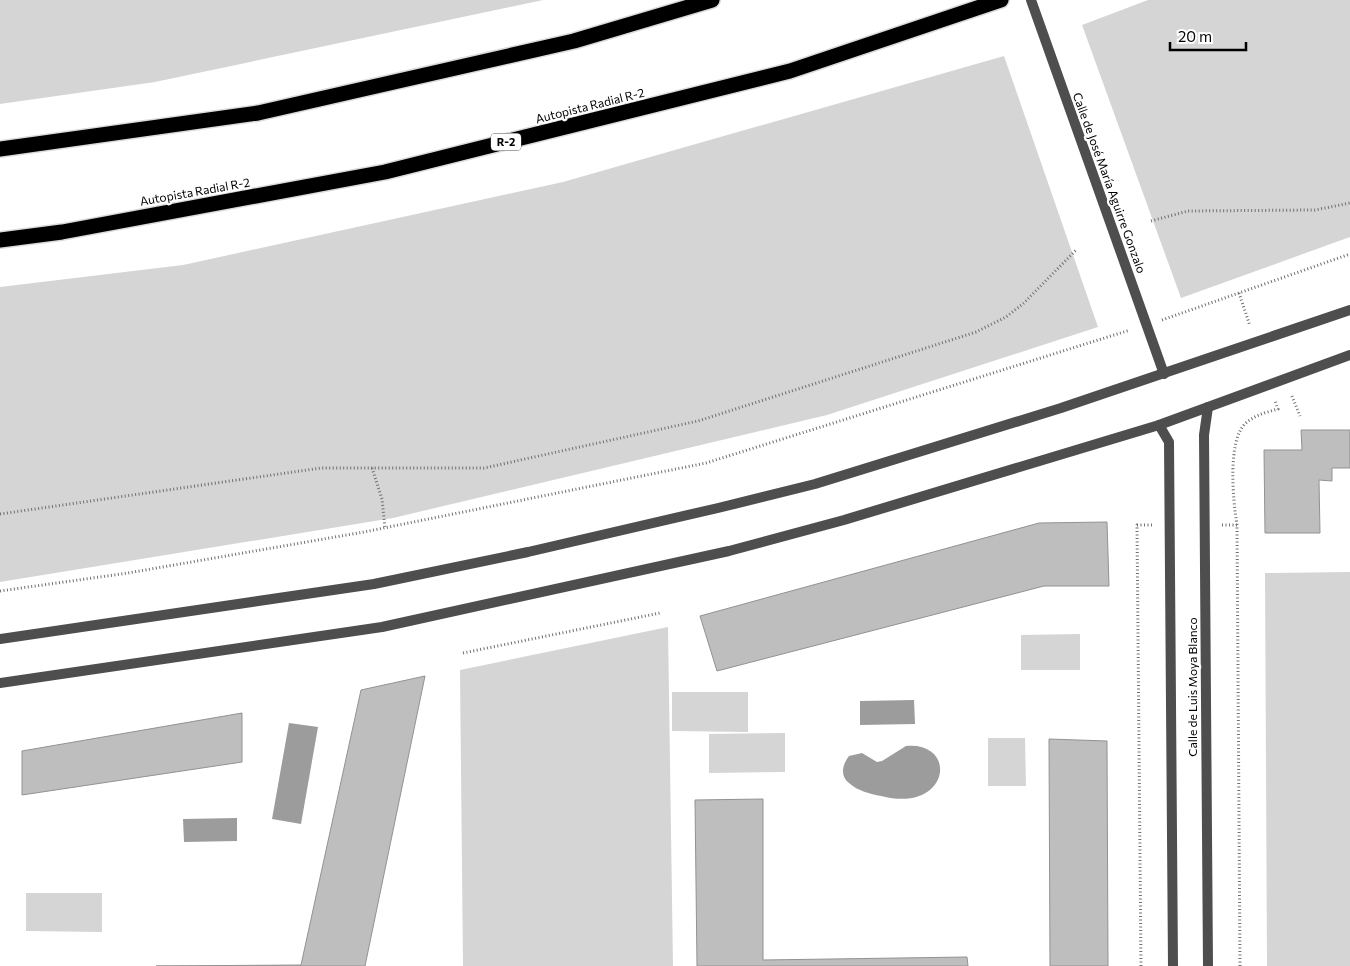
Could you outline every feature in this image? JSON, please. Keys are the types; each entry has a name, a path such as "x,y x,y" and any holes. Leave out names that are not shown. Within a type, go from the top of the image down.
{"highway":[{"path":"0,148 258,113 574,41 712,0"},
{"name":"Autopista Radial R-2","path":"0,240 62,232 385,172 790,71 1001,0"}],"street":[{"name":"Calle de José María Aguirre Gonzalo","path":"1031,0 1164,374"},
{"path":"0,639 374,584 538,550 815,484 1164,374 1350,310"},
{"path":"0,683 382,627 665,566 844,520 1159,425 1350,355"},
{"name":"Calle de Luis Moya Blanco","path":"1208,408 1204,435 1208,966"},
{"name":"Calle de Luis Moya Blanco","path":"1159,425 1169,442 1173,966"}],"path":[{"path":"1151,221 1188,211 1315,210 1350,202"},
{"path":"0,514 321,468 484,468 698,421 976,332 1006,317 1024,303 1076,250"},
{"path":"1179,314 1350,254"},
{"path":"1239,293 1255,343"},
{"path":"0,591 128,573 385,528 706,463 1114,334"},
{"path":"1240,966 1237,525 1234,510 1234,444 1245,423 1255,416 1278,409 1270,384"},
{"path":"1292,396 1300,416"},
{"path":"372,468 382,499 385,528"},
{"path":"1140,966 1137,525 1155,525"},
{"path":"1218,525 1237,525"},
{"path":"463,653 660,613"}],"shaded area":[{"path":"0,0 543,0 155,82 0,104"},
{"path":"1148,0 1350,0 1350,237 1181,298 1082,25"},
{"path":"1004,56 1098,327 827,415 393,518 0,582 0,287 183,265 563,182"},
{"path":"1350,572 1350,966 1267,966 1265,573"},
{"path":"668,627 673,966 463,966 460,670"},
{"path":"1080,634 1080,670 1021,670 1021,635"},
{"path":"672,692 748,692 748,732 672,731"},
{"path":"914,700 915,724 860,725 860,701"},
{"path":"289,723 318,727 301,824 272,819"},
{"path":"785,733 785,772 709,773 709,734"},
{"path":"988,738 1025,738 1026,786 988,786"},
{"path":"906,746 923,747 934,754 940,764 939,776 933,787 921,795 904,799 881,796 856,788 844,777 844,767 849,756 862,753 877,762 882,761"},
{"path":"237,818 237,841 184,842 183,819"},
{"path":"26,893 102,893 102,932 26,931"}],"building":[{"path":"1301,430 1350,430 1350,468 1332,468 1332,481 1319,480 1320,533 1265,533 1264,450 1302,450"},
{"path":"1107,522 1109,586 1044,586 717,671 700,616 1039,523"},
{"path":"425,676 365,966 156,966 301,965 361,690"},
{"path":"242,713 242,762 22,795 22,751"},
{"path":"1049,739 1107,741 1108,966 1050,966"},
{"path":"763,799 763,960 967,957 968,966 697,966 695,800"}]}
